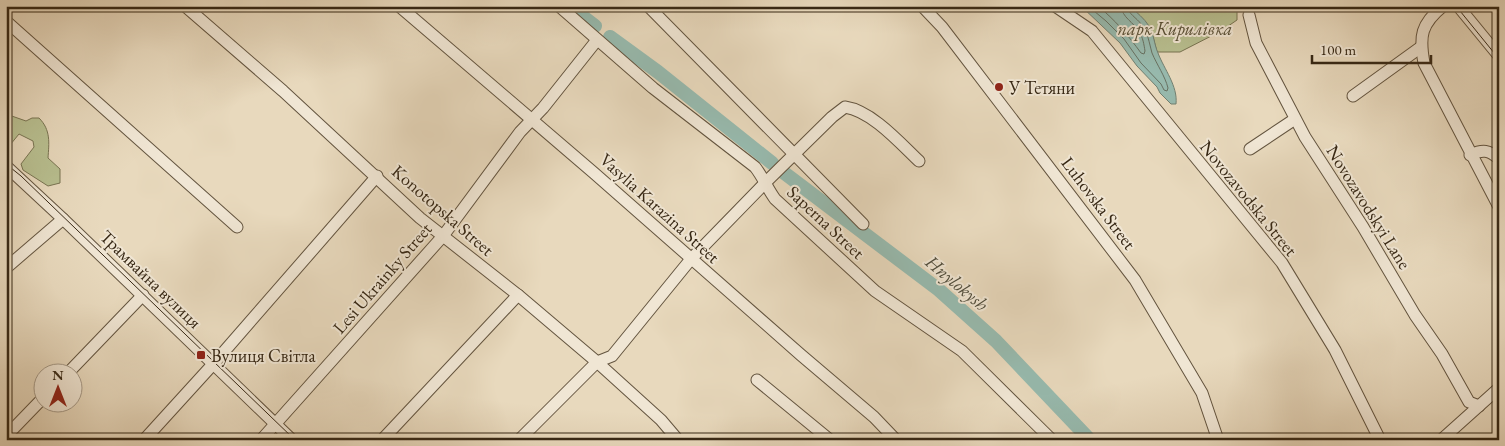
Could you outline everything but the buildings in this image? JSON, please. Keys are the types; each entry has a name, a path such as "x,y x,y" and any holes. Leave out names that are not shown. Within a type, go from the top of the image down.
{"street":[{"name":"Konotopska Street","path":"185,6 284,91 415,213 518,295 597,362 661,420 678,440"},
{"name":"Vasylia Karazina Street","path":"399,6 874,417 896,440"},
{"name":"Saperna Street","path":"559,6 653,88 755,167 762,175 775,199 874,291 962,351 1052,440"},
{"path":"648,6 863,224"},
{"name":"Luhovska Street","path":"922,6 942,27 1135,280 1202,393 1218,440"},
{"name":"Novozavodska Street","path":"1055,6 1092,31 1282,263 1335,350 1380,440"},
{"path":"1443,6 1430,17 1423,32 1421,48 1424,63 1470,155 1499,207"},
{"path":"1458,6 1499,56"},
{"name":"Novozavodskyi Lane","path":"1248,15 1256,43 1295,119 1363,227 1414,315 1442,354 1469,402 1479,406"},
{"path":"6,21 237,227"},
{"name":"Lesi Ukrainky Street","path":"261,440 443,236 520,132 543,108 597,40"},
{"path":"1353,96 1421,48"},
{"path":"519,440 597,362 612,356 691,259 765,183 832,117 845,107 862,113 886,130 919,161"},
{"path":"1250,149 1295,119"},
{"path":"1470,155 1480,150 1489,151 1499,159"},
{"name":"Трамвайна вулиця","path":"6,166 64,218 292,440"},
{"path":"144,440 214,364 377,176"},
{"path":"6,268 64,218"},
{"path":"77,364 143,295"},
{"path":"382,440 518,295"},
{"path":"757,380 830,440"},
{"path":"1441,440 1499,388"},
{"path":"7,432 13,429 32,409"}],"green space":[{"name":"парк Кирилівка","path":"1131,6 1237,6 1237,20 1221,31 1180,52 1157,52 1151,29"},
{"path":"6,114 26,121 32,118 39,118 43,123 48,137 48,158 60,169 60,183 48,186 23,170 21,164 34,147 33,141 19,134 10,145 6,144"}],"water":[{"path":"1081,6 1130,6 1143,18 1151,29 1158,53 1173,84 1176,104 1171,104 1160,93 1120,43"}],"waterway":[{"name":"Hnylokysh","path":"569,6 595,26"},
{"name":"Hnylokysh","path":"610,37 658,72 772,163"},
{"name":"Hnylokysh","path":"783,172 939,290 996,341 1090,440"}],"tram line":[{"path":"1456,6 1499,59"},
{"path":"6,164 21,176 295,440"}],"place":[{"name":"У Тетяни","path":"999,87"},
{"name":"Вулиця Світла","path":"201,355"}]}
